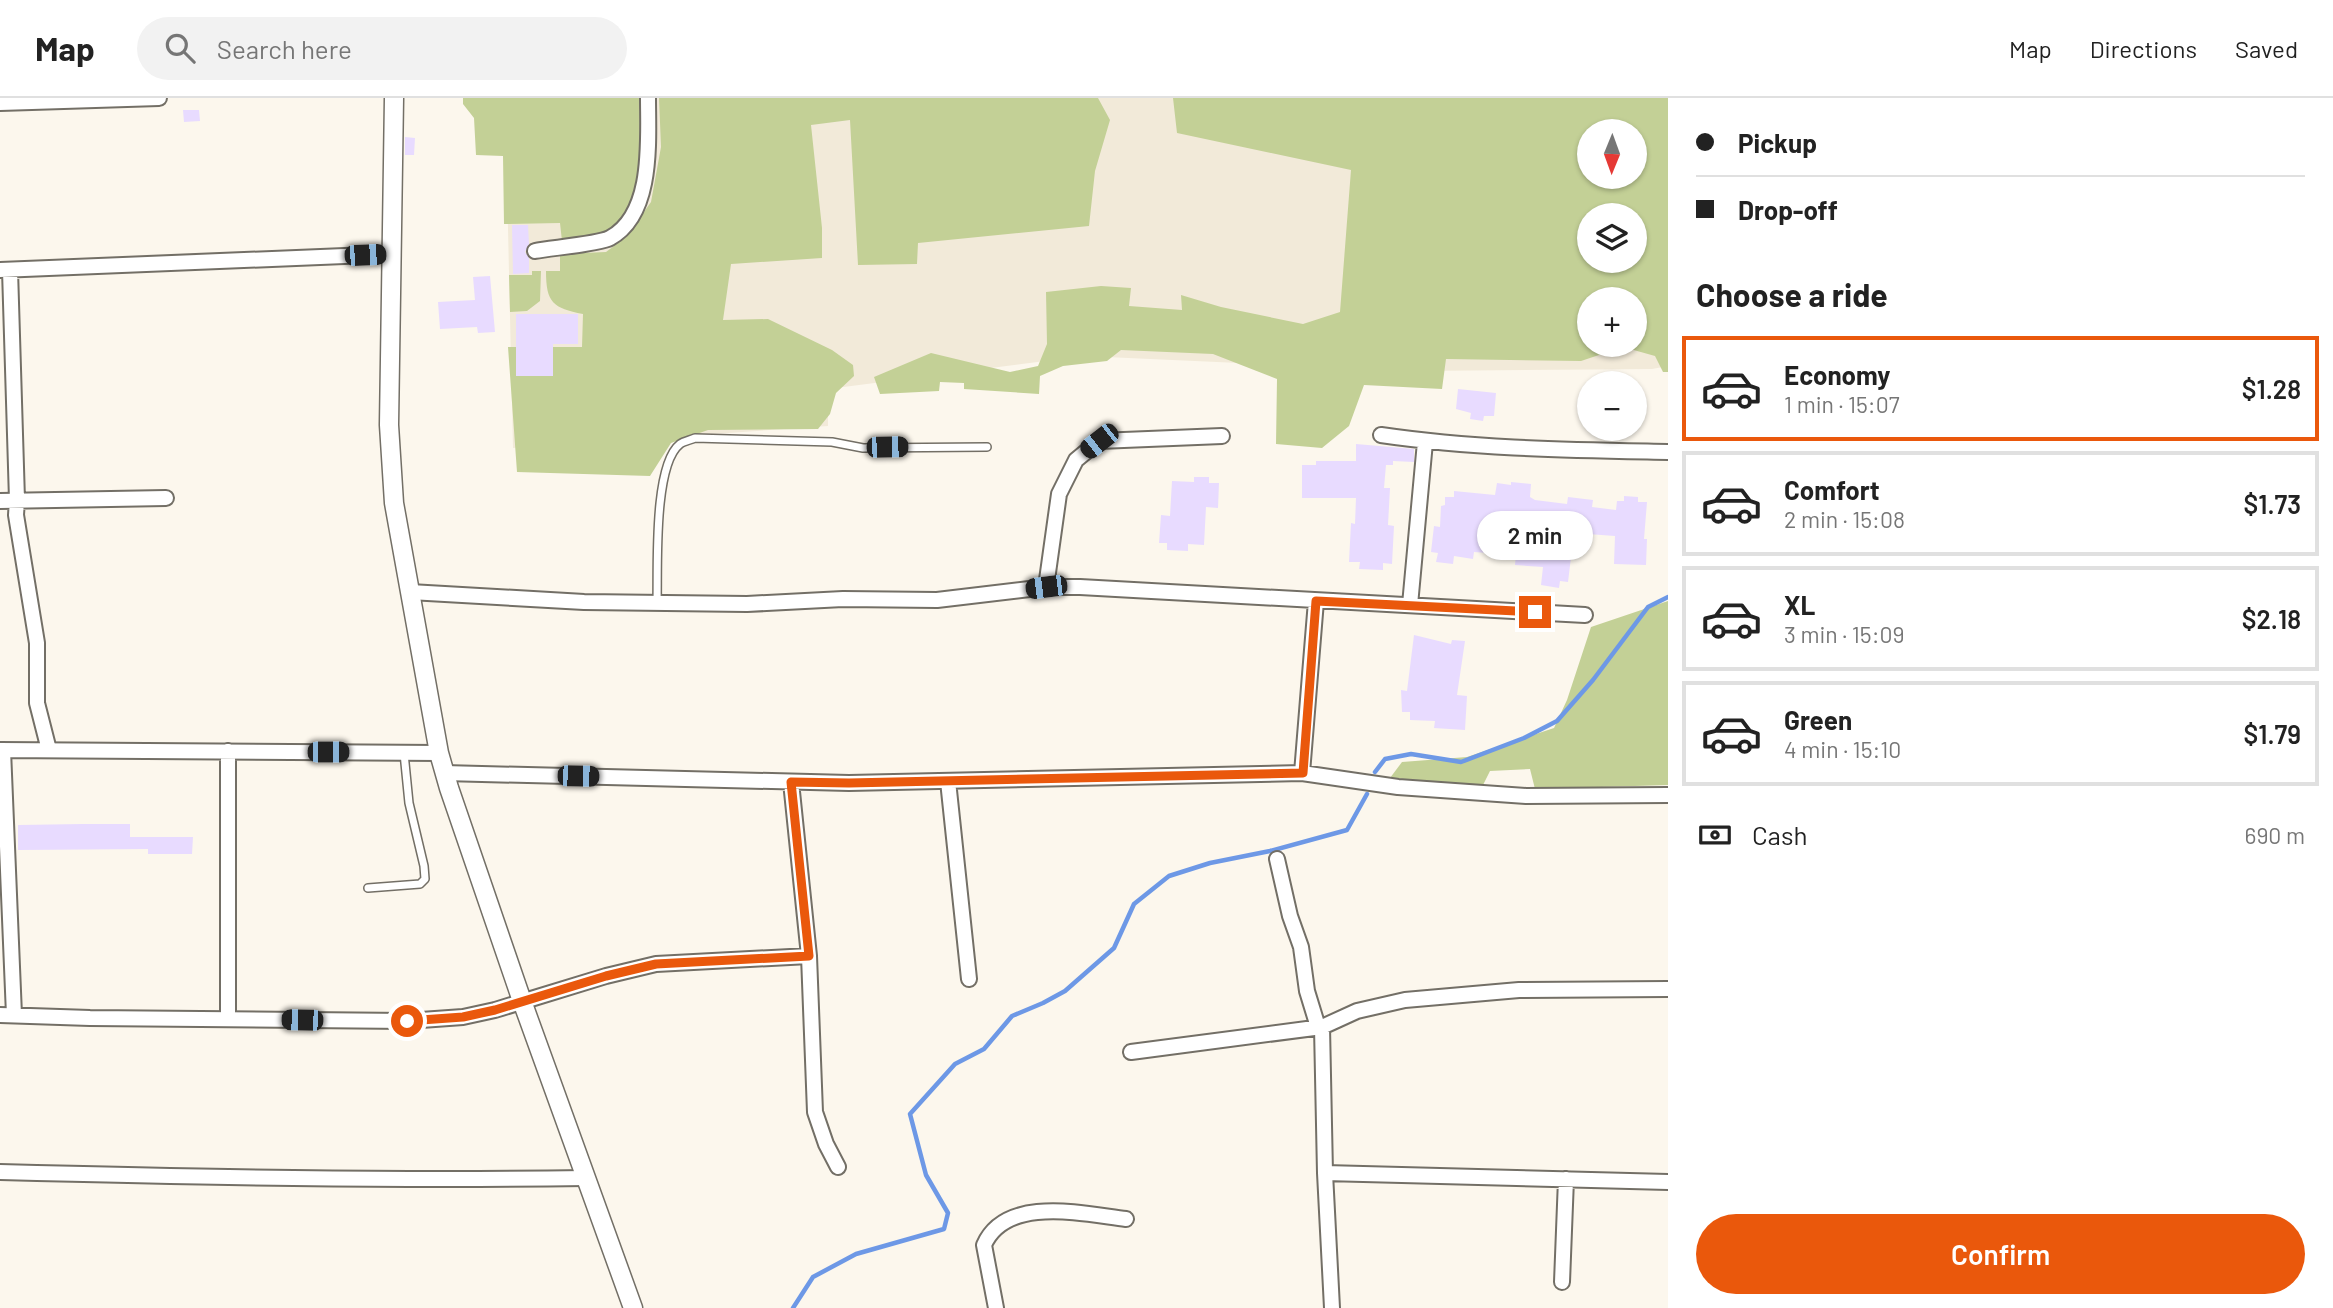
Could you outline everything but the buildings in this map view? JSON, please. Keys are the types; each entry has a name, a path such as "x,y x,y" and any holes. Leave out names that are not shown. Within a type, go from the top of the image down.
{"street":[{"path":"0,103 159,98"},
{"path":"394,98 389,425 394,503 439,752 522,1000 634,1308"},
{"path":"535,251 609,239 628,221 638,202 648,166 648,98"},
{"path":"49,750 37,703 37,643 16,515 5,270 393,254"},
{"path":"1381,435 1425,442 1668,452"},
{"path":"1046,587 1059,494 1076,460 1099,441 1222,436"},
{"path":"1410,605 1425,442"},
{"path":"0,501 166,498"},
{"path":"410,592 584,602 747,604 843,599 937,600 1046,587 1080,587 1585,615"},
{"path":"1303,773 1316,601"},
{"path":"439,752 1,750 7,1015 407,1021 463,1017 656,964 809,956"},
{"path":"228,751 228,1018"},
{"path":"444,773 791,782 1303,773 1398,787 1526,796 1668,795"},
{"path":"948,781 969,979"},
{"path":"791,782 809,956 815,1112 826,1144 838,1167"},
{"path":"1277,859 1290,916 1301,947 1307,991 1320,1027 1332,1308"},
{"path":"1131,1052 1320,1027 1357,1011 1405,1000 1518,990 1668,989"},
{"path":"0,1172 216,1178 586,1178"},
{"path":"1325,1173 1668,1182"},
{"path":"1562,1282 1566,1179"},
{"path":"996,1308 984,1245 988,1235 1011,1218 1030,1212 1062,1211 1126,1219"}],"lane":[{"path":"657,603 660,498 662,485 680,444 695,438 832,442 863,448 987,447"},
{"path":"368,888 420,884 425,878 409,803 404,752"}],"shaded area":[{"path":"505,98 1668,98 1668,366 1652,369 1416,371 1084,356 828,389 828,426 513,448"}],"green space":[{"path":"463,98 644,98 642,173 631,208 620,222 605,234 590,238 562,241 560,223 504,224 503,156 476,155 474,118 463,104"},
{"path":"659,98 1098,98 1110,120 1095,171 1089,226 918,243 917,264 858,265 850,120 811,125 822,228 822,258 731,264 723,320 768,319 832,350 853,365 854,376 836,393 830,414 818,429 708,430 671,443 650,476 517,472 508,347 582,347 583,314 553,302 548,290 546,271 560,271 560,254 606,252 626,237 651,202 661,147"},
{"path":"1173,98 1668,98 1668,372 1663,372 1655,356 1647,354 1647,287 1577,287 1577,357 1593,357 1581,361 1446,359 1442,389 1364,385 1349,426 1322,448 1276,444 1277,379 1213,354 1121,350 1107,361 1063,366 1040,376 1039,394 964,389 964,383 940,382 939,391 880,394 874,377 931,353 1010,372 1038,366 1047,344 1046,292 1101,286 1131,288 1129,306 1182,310 1181,295 1221,307 1303,324 1340,312 1351,170 1177,133"},
{"path":"532,271 541,271 540,301 527,311 510,312 509,275 532,275"},
{"path":"1668,601 1668,785 1535,789 1530,769 1490,771 1483,785 1390,778 1402,762 1467,757 1554,728 1567,700 1591,627"}],"waterway":[{"path":"1375,772 1385,759 1411,754 1461,762 1524,738 1557,721 1593,680 1648,607 1668,597"},
{"path":"793,1308 813,1277 856,1254 944,1229 948,1213 926,1175 910,1114 955,1064 984,1049 1012,1016 1065,991 1114,948 1134,904 1169,876 1210,863 1270,851 1347,830 1367,794"}],"route":[{"path":"407,1021 463,1017 495,1010 522,1000 656,964 809,956 791,782 1303,773 1316,601 1535,612"}]}
